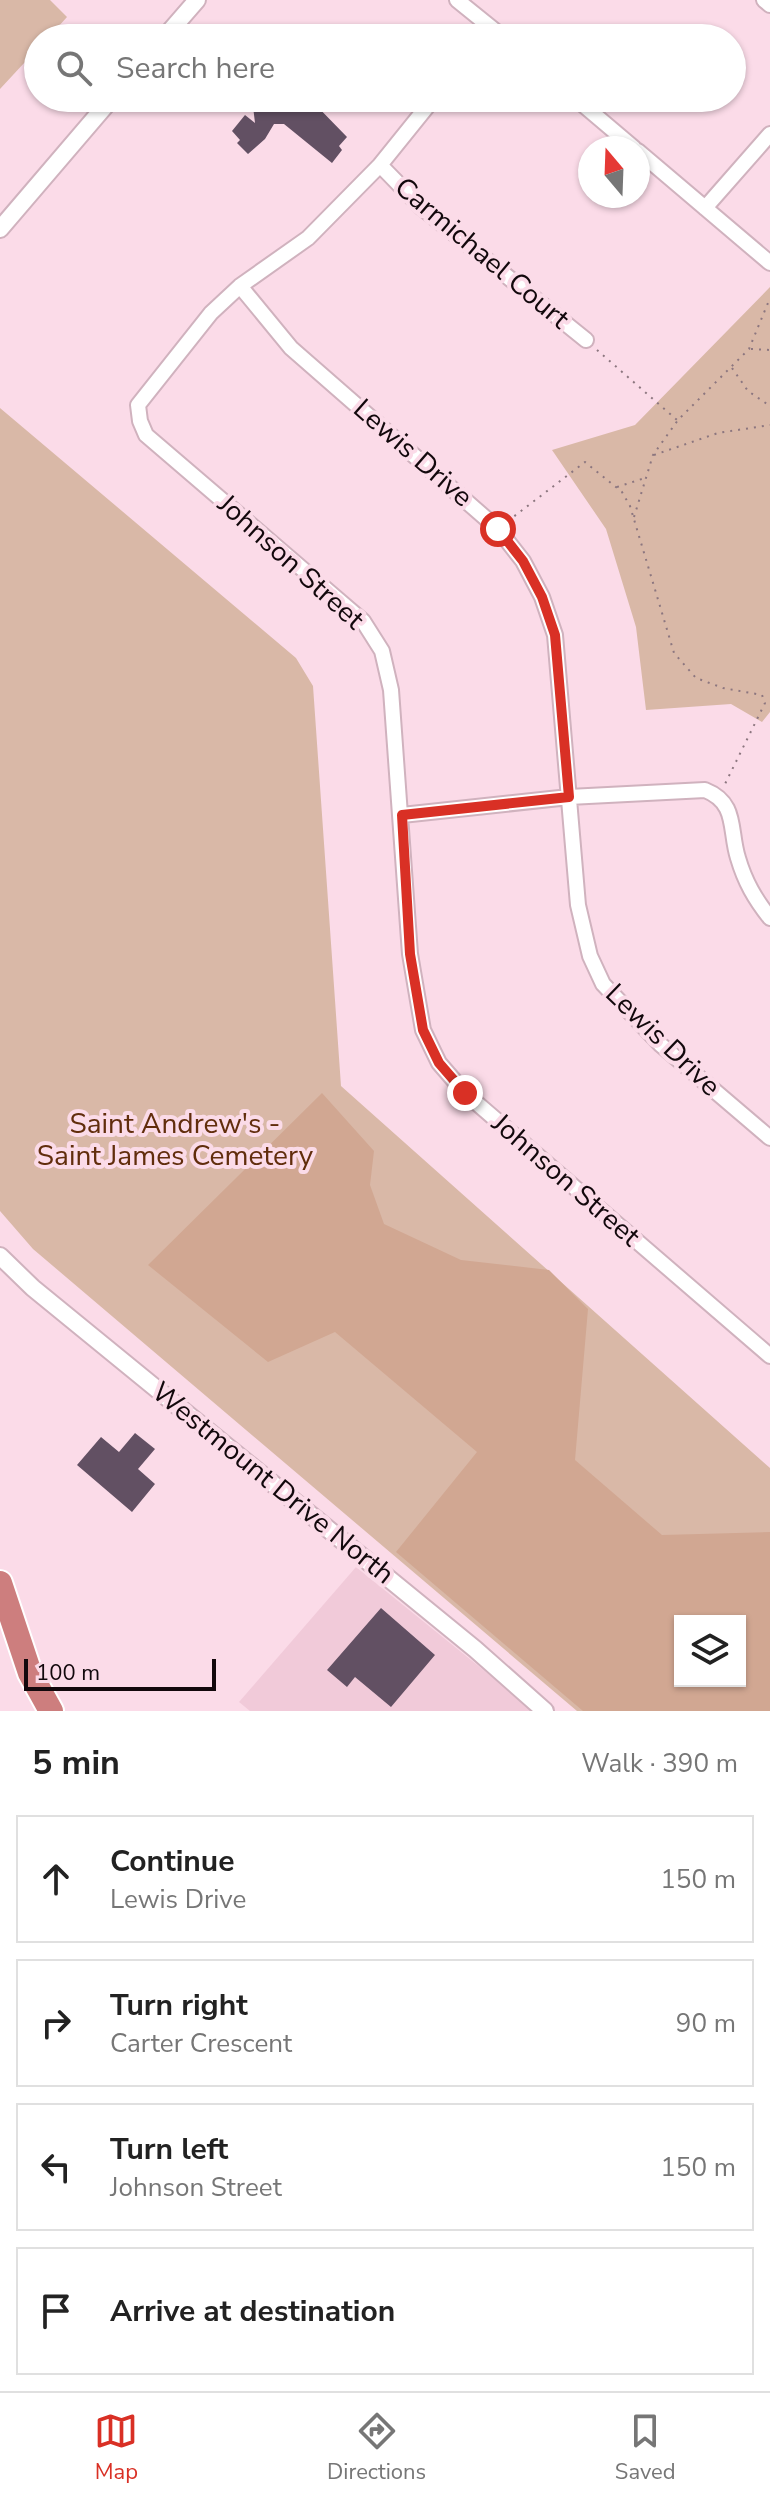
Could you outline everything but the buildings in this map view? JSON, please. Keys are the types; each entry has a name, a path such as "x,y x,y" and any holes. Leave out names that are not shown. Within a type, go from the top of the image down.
{"highway":[{"path":"0,1583 30,1673 51,1711"}],"street":[{"path":"176,24 197,0"},
{"path":"457,0 479,24"},
{"path":"764,0 770,5"},
{"path":"0,229 100,112"},
{"name":"Johnson Street","path":"423,112 380,165 308,238 240,286 211,313 138,405 140,421 146,435 363,621 382,651 391,690 410,954 423,1030 439,1063 465,1093 770,1356"},
{"path":"591,112 620,136"},
{"path":"705,208 770,134"},
{"path":"650,162 770,263"},
{"name":"Carmichael Court","path":"380,165 421,207 586,340"},
{"name":"Lewis Drive","path":"240,286 291,348 498,529 523,561 542,597 555,635 578,905 590,956 603,984 661,1045 770,1138"},
{"path":"402,815 569,797 705,790 719,795 732,822 737,856 751,894 770,918"},
{"name":"Westmount Drive North","path":"0,1256 33,1288 475,1649 545,1711"}],"path":[{"path":"634,518 653,455 678,420 749,349 770,298"},
{"path":"586,340 678,420"},
{"path":"749,349 770,350"},
{"path":"732,367 748,391 770,406"},
{"path":"653,455 718,433 770,425"},
{"path":"498,529 585,462 615,487 630,506 674,653 696,678 723,688 762,695 765,703 719,795"},
{"path":"615,487 646,478"}],"shaded area":[{"path":"322,1093 374,1151 370,1185 384,1224 461,1260 549,1270 588,1309 575,1460 662,1535 770,1532 770,1711 583,1711 396,1552 477,1452 335,1332 268,1362 148,1265"},
{"path":"356,1567 534,1711 250,1711 239,1702"}],"green space":[{"path":"0,0 50,0 67,17 61,24 24,24 24,63 0,89"},
{"path":"770,287 770,712 762,722 731,704 646,710 636,627 606,529 552,450 635,425"},
{"name":"Saint Andrew's - Saint James Cemetery","path":"0,408 296,658 313,686 341,1086 770,1468 770,1711 577,1711 33,1249 0,1211"}],"route":[{"path":"465,1093 439,1063 423,1030 410,954 402,815 569,797 555,635 542,597 523,561 498,529"}]}
